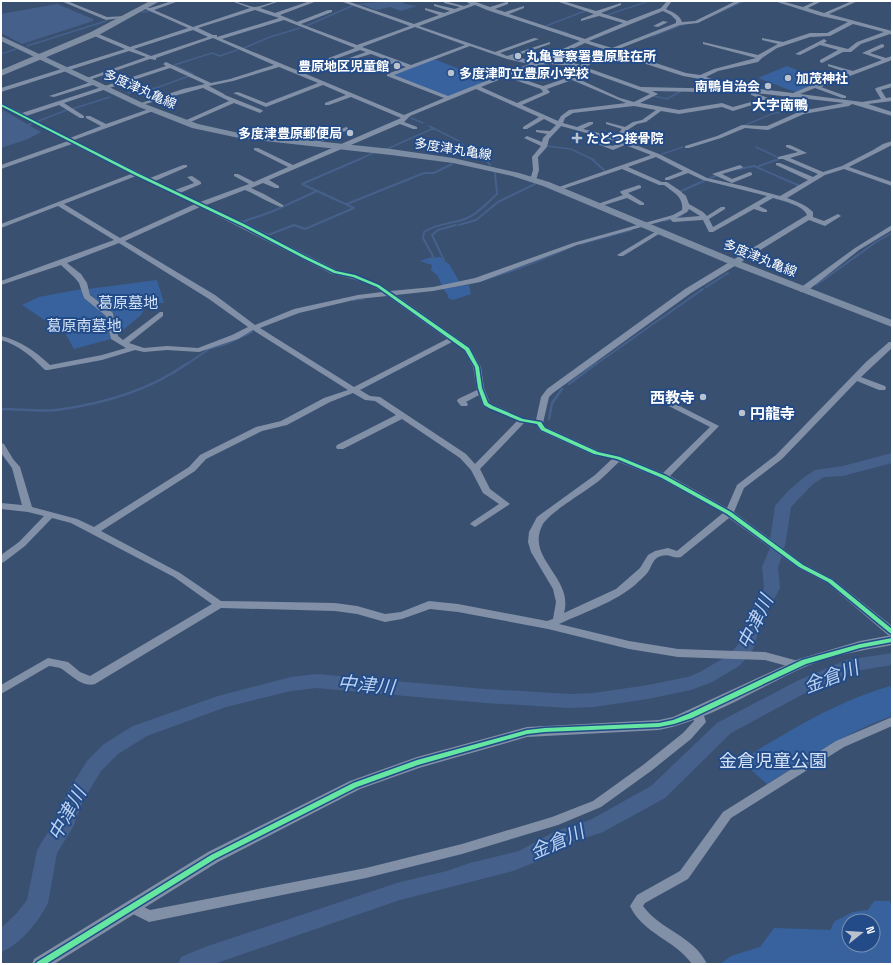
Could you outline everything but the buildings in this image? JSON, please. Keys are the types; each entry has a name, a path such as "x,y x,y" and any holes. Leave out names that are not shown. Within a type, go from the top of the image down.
{"main road":[{"path":"1,73 42,57 94,34 127,17 148,9 156,1"},
{"name":"多度津丸亀線","path":"1,38 140,105 184,123 230,134 464,162 497,169 533,180 734,262 892,324"}],"street":[{"path":"63,1 106,19 127,17"},
{"path":"71,4 79,1"},
{"path":"148,9 177,1"},
{"path":"233,1 284,18 359,48 411,66"},
{"path":"239,3 246,1"},
{"path":"1,90 68,70 278,1"},
{"path":"275,15 315,1"},
{"path":"342,1 508,57 535,64 572,78 614,98 659,110 679,112 722,105 733,109 792,94 854,73 889,59"},
{"path":"467,1 557,30 612,51 685,74 701,77 768,100"},
{"path":"328,60 416,25 482,1"},
{"path":"558,1 628,23"},
{"path":"1,283 119,241 199,205 294,168 403,120 448,98 535,64 584,41 662,9 670,1"},
{"path":"580,67 612,51 672,26 696,22 740,1"},
{"path":"776,1 786,2 803,9 891,32"},
{"path":"803,9 820,1"},
{"path":"822,14 856,1"},
{"path":"446,2 464,7"},
{"path":"490,9 506,3"},
{"path":"584,20 619,4"},
{"path":"436,5 455,11"},
{"path":"505,13 520,8 527,11"},
{"path":"148,9 352,95 403,120 415,128"},
{"path":"427,9 444,15"},
{"path":"662,9 673,14 679,20 679,24"},
{"path":"835,9 843,12"},
{"path":"297,24 330,10"},
{"path":"308,14 315,17"},
{"path":"52,96 152,58 217,37 284,18"},
{"path":"656,26 663,22 672,26"},
{"path":"701,77 716,70 756,62 759,57 785,43 810,35 828,35 853,22"},
{"path":"557,30 567,27"},
{"path":"819,43 842,50 849,50 859,43 891,32"},
{"path":"94,34 132,49 212,85"},
{"path":"496,53 536,39"},
{"path":"764,39 794,45"},
{"path":"798,54 827,39"},
{"path":"508,57 548,42"},
{"path":"705,43 759,57"},
{"path":"448,98 389,75 471,44"},
{"path":"882,46 865,54 889,59"},
{"path":"801,47 808,49"},
{"path":"822,61 842,50"},
{"path":"346,61 371,52"},
{"path":"378,67 395,61"},
{"path":"533,180 536,170 535,157 544,145 545,140 563,117 571,111 634,104 654,94 580,67 559,62 535,64"},
{"path":"140,105 185,90 212,85 278,65"},
{"path":"830,65 854,73"},
{"path":"22,115 171,66"},
{"path":"506,75 542,88 547,92 518,105"},
{"path":"542,88 572,78"},
{"path":"236,92 266,105 323,83"},
{"path":"884,100 878,89 892,85"},
{"path":"204,86 234,101 260,111"},
{"path":"814,86 892,114"},
{"path":"477,87 559,124 625,142 657,155 704,178 782,198 806,209 810,212 811,216 688,291 550,391 545,397 539,424"},
{"path":"642,89 704,91 742,90 792,94 862,104"},
{"path":"327,104 352,95"},
{"path":"687,147 719,137 744,126 768,128 803,112 892,99"},
{"path":"184,123 234,101"},
{"path":"60,103 105,126"},
{"path":"1,105 149,181 335,272 354,276 378,286 467,349 477,367 481,391 486,404 522,420 539,424 543,429 596,452 618,458 664,477 729,513 801,566 830,581 892,632"},
{"path":"217,108 227,112"},
{"path":"1,160 4,166 71,141 105,126 151,110"},
{"path":"616,140 627,128 644,121 659,110"},
{"path":"543,117 527,127 551,133"},
{"path":"578,129 591,123"},
{"path":"608,123 627,128"},
{"path":"311,144 346,129"},
{"path":"606,137 596,142 613,148 625,142"},
{"path":"527,138 544,145"},
{"path":"782,198 823,174 844,167 877,151 876,150 885,145 892,143"},
{"path":"781,160 804,153 788,146"},
{"path":"256,149 294,168"},
{"path":"558,189 657,155"},
{"path":"781,160 823,174"},
{"path":"781,160 813,180"},
{"path":"719,164 729,170"},
{"path":"149,181 185,166"},
{"path":"622,167 661,184 665,183 682,196 686,202 685,211 679,215 648,226"},
{"path":"704,178 740,167"},
{"path":"844,167 892,184"},
{"path":"667,179 688,171"},
{"path":"1,226 136,174"},
{"path":"717,174 756,191"},
{"path":"732,181 750,174"},
{"path":"236,175 253,184"},
{"path":"174,193 199,183 190,177"},
{"path":"263,180 277,187"},
{"path":"639,187 623,192 642,204"},
{"path":"245,188 281,206"},
{"path":"598,206 628,196"},
{"path":"686,205 701,213 711,231 772,196"},
{"path":"59,204 212,296 253,328 354,390 368,398 377,399 463,456 475,469 486,491 505,504 475,524"},
{"path":"753,206 765,210"},
{"path":"62,262 78,276 83,283 87,296 110,315 114,338 134,348 144,350 174,348 199,350 235,337 253,328 297,311 358,297 448,286 477,280 575,244 675,219 705,218 721,209 735,216"},
{"path":"808,218 824,225 838,216"},
{"path":"804,290 857,249 892,227"},
{"path":"621,255 660,231"},
{"path":"124,343 160,314"},
{"path":"1,338 24,346 48,368 71,362 109,357 134,348"},
{"path":"93,532 192,469 203,457 259,429 284,423 327,400 354,390 453,339"},
{"path":"553,623 620,591 644,570 652,557 658,552 668,551 678,555 729,513 740,487 779,457 856,378 892,344"},
{"path":"856,378 882,388"},
{"path":"464,404 461,401 481,391"},
{"path":"657,398 715,426 664,477"},
{"path":"340,447 401,416"},
{"path":"475,469 522,420"},
{"path":"1,446 10,461 16,466 28,509"},
{"path":"553,623 562,601 560,591 555,580 538,559 533,534 540,520 598,477 618,458"},
{"path":"1,506 28,509 74,521 177,575 219,604"},
{"path":"1,560 22,544 50,515"},
{"path":"1,690 48,662 64,665 76,675 91,681 219,604 335,607 357,610 385,618 402,615 429,605 458,608 553,623 629,645 678,653 765,656 798,665"},
{"path":"44,963 212,857 355,785 396,770 527,732 659,725 674,722 798,665 841,652 892,640"},
{"path":"131,907 148,916 366,873 462,849 554,821 596,804 647,768 687,736 700,722 698,712"},
{"path":"700,964 682,944 641,914 636,906 641,899 684,875 727,815 840,744 892,721"}],"green space":[{"path":"434,59 488,80 449,97 392,75"},
{"path":"787,66 824,81 795,92 758,78"},
{"path":"441,257 449,264 462,286 469,285 471,294 453,300 448,298 448,295 443,289 438,276 431,270 432,265 420,261 428,258"},
{"name":"葛原墓地","path":"157,280 164,303 148,303 141,315 116,336 114,313 109,312 90,294 88,289"},
{"name":"葛原南墓地","path":"82,289 83,297 107,317 111,339 74,349 63,329 56,331 46,321 22,305 39,297"},
{"name":"金倉児童公園","path":"890,686 892,688 892,716 875,722 843,738 767,784 742,762 767,744 822,714 862,695"},
{"path":"874,901 889,901 892,904 892,964 720,964 731,956 760,947 774,928 830,930 835,921 841,918 841,953 881,953 881,913 851,913 868,910"}],"shaded area":[{"path":"402,1 405,4 417,6 401,11 390,7 376,10 360,4"},
{"path":"57,4 93,19 93,21 22,44 1,33 1,14"},
{"path":"1,109 41,132 28,139 1,148"}],"waterway":[{"path":"357,5 395,1"},
{"path":"607,15 649,1"},
{"path":"711,16 744,1"},
{"path":"306,26 352,6"},
{"path":"142,12 151,11"},
{"path":"546,26 585,11"},
{"path":"27,46 106,21"},
{"path":"653,36 684,24"},
{"path":"244,48 270,37 300,28"},
{"path":"553,29 568,33"},
{"path":"1,54 16,49"},
{"path":"193,74 174,65 212,53 220,56 237,50"},
{"path":"564,74 579,69"},
{"path":"128,93 156,88 189,76"},
{"path":"654,96 667,99 681,91"},
{"path":"72,109 110,97"},
{"path":"28,125 67,110"},
{"path":"743,126 774,113 805,110"},
{"path":"411,118 423,123"},
{"path":"429,126 433,128"},
{"path":"556,131 561,126"},
{"path":"387,149 433,128"},
{"path":"433,128 459,141 476,153"},
{"path":"546,146 571,149 592,159"},
{"path":"662,154 683,147"},
{"path":"756,147 779,158"},
{"path":"358,160 373,153"},
{"path":"464,158 476,153"},
{"path":"476,153 486,160"},
{"path":"242,222 268,235 294,225 305,229 354,208 302,184 360,159"},
{"path":"592,159 604,170"},
{"path":"759,166 779,159 777,160"},
{"path":"486,160 490,165"},
{"path":"347,204 424,173 434,173 452,164"},
{"path":"738,169 754,166"},
{"path":"754,166 800,186"},
{"path":"431,260 433,256 423,238 424,232 439,225 460,221 470,217 478,211 497,194 495,173"},
{"path":"710,178 716,176"},
{"path":"679,192 704,181"},
{"path":"459,225 476,220 498,202 535,184"},
{"path":"242,222 271,212 317,191"},
{"path":"664,221 679,217 688,210"},
{"path":"442,265 444,260 432,235 438,230 456,225"},
{"path":"580,244 631,230"},
{"path":"816,285 876,242 892,233"},
{"path":"452,287 484,280 515,270 575,245"},
{"path":"706,287 728,273"},
{"path":"596,364 703,289"},
{"path":"353,300 363,299"},
{"path":"187,364 209,349 226,344 252,332"},
{"path":"1,409 49,411 108,400 158,381 188,363"},
{"path":"569,384 597,363"},
{"path":"549,419 552,403 562,389"},
{"name":"中津川","path":"777,546 783,506 792,495 808,481 820,473 843,471 892,458"},
{"name":"中津川","path":"1,942 25,920 37,903 47,851 66,821 75,797 94,766 111,749 140,731 224,701 291,684 316,681 485,696 570,701 594,700 648,692 691,683 706,677 733,661 746,648 755,619 772,588 770,567 776,551"},
{"name":"金倉川","path":"189,964 205,957 400,891 447,880 470,872 513,862 526,857 563,837 596,826 658,792 724,728 803,686 852,665 892,659"}],"cycle path":[{"path":"1,105 136,174 243,225 335,272 354,276 378,286 467,349 477,367 480,388 486,404 522,420 539,423 543,429 596,453 618,458 664,477 729,513 801,566 830,581 892,632"},
{"path":"40,964 213,857 355,785 417,763 527,732 659,725 674,722 690,716 804,662 860,646 892,640"}],"place":[{"name":"丸亀警察署豊原駐在所","path":"518,56"},
{"name":"豊原地区児童館","path":"397,66"},
{"name":"多度津町立豊原小学校","path":"451,73"},
{"name":"加茂神社","path":"788,78"},
{"name":"南鴨自治会","path":"768,86"},
{"name":"多度津豊原郵便局","path":"350,133"},
{"name":"たどつ接骨院","path":"577,138"},
{"name":"西教寺","path":"703,397"},
{"name":"円龍寺","path":"742,413"}],"district":[{"name":"大字南鴨","path":"780,105"}]}
